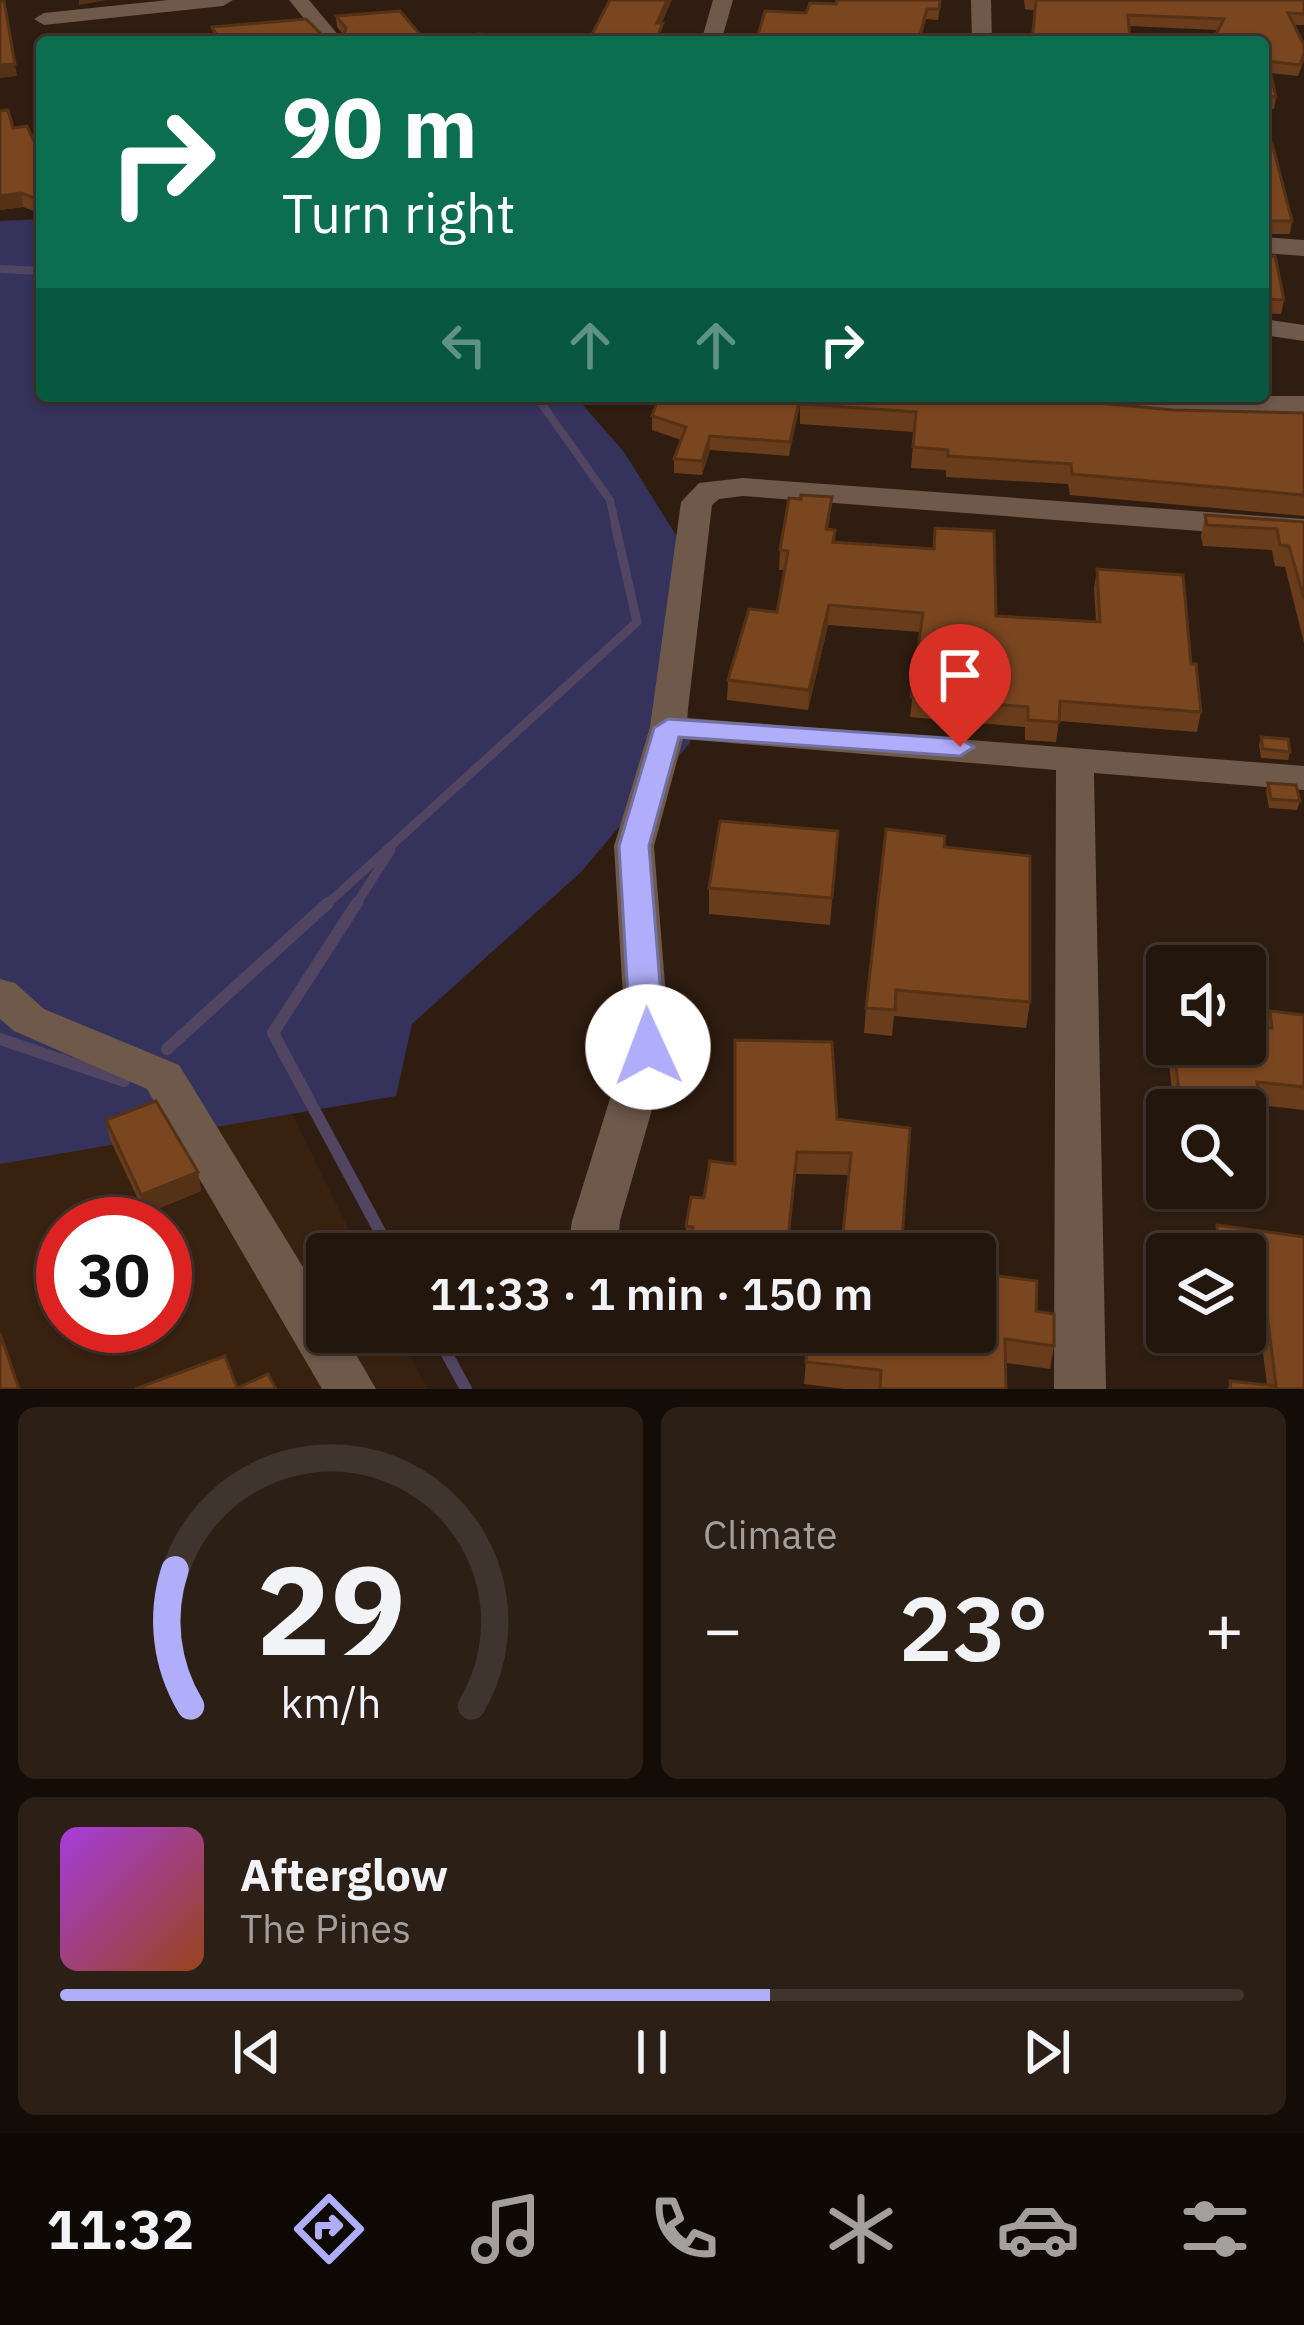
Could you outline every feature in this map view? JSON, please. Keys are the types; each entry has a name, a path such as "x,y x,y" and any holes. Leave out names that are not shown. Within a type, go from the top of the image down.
{"street":[{"path":"42,9 223,0"},
{"path":"299,0 329,36"},
{"path":"713,36 723,0"},
{"path":"981,0 982,36"},
{"path":"1269,245 1304,248"},
{"path":"1269,328 1304,333"},
{"path":"1269,352 1304,355"},
{"path":"1269,380 1304,383"},
{"path":"1219,402 1304,405"},
{"path":"595,1233 648,1047 634,846 668,728 697,502 710,490 742,487 1304,529"},
{"path":"668,728 703,727 1304,778"},
{"path":"1075,759 1080,1389"},
{"path":"0,994 29,1020 163,1077 350,1389"}],"shaded area":[{"path":"36,219 36,402 580,402 624,452 676,535 690,743 581,872 412,1024 396,1096 0,1164 0,221"},
{"path":"0,902 113,1031 293,1116 351,1233 306,1233 306,1353 409,1353 427,1389 0,1389"}],"building":[{"path":"610,0 667,0 657,23 663,23 658,36 591,36"},
{"path":"837,0 940,0 939,9 927,9 920,36 758,36 765,11 806,13 810,3 836,4"},
{"path":"1036,0 1304,0 1304,14 1288,13 1304,45 1300,65 1269,61 1269,36 1215,36 1224,19 1128,15 1130,36 1033,36"},
{"path":"4,1 15,64 0,65 0,2"},
{"path":"400,11 421,36 217,36 212,27 306,19 322,35 343,35 346,28 336,16"},
{"path":"1269,66 1276,97 1269,96"},
{"path":"8,110 13,128 27,126 36,144 36,199 21,193 0,196 0,111"},
{"path":"1269,143 1272,143 1292,221 1269,221"},
{"path":"1269,256 1275,256 1284,300 1269,299"},
{"path":"657,402 799,402 790,442 710,436 702,461 674,459 686,427 652,416"},
{"path":"1088,402 1173,410 1304,413 1304,495 1072,474 1071,464 948,456 948,450 913,447 916,412 800,404"},
{"path":"801,495 832,497 826,529 835,530 833,542 934,549 935,528 994,531 996,616 1100,622 1097,569 1183,575 1191,664 1196,664 1201,712 1060,701 1059,722 1028,720 1028,707 911,697 923,613 829,605 809,690 728,680 749,609 777,612 788,551 780,550 789,498 801,499"},
{"path":"1205,515 1304,522 1304,599 1289,546 1280,545 1277,529 1207,525"},
{"path":"1261,737 1288,739 1290,752 1263,749"},
{"path":"1268,783 1296,785 1300,801 1271,799"},
{"path":"720,821 838,831 832,898 709,888"},
{"path":"886,829 945,836 944,847 1030,856 1030,1002 896,990 895,1010 866,1008"},
{"path":"1270,1011 1304,1015 1304,1087 1257,1082 1258,1089 1178,1089 1176,1065 1266,1065 1266,1028 1272,1028"},
{"path":"735,1040 832,1042 837,1119 910,1128 902,1233 843,1233 851,1153 797,1152 788,1233 692,1233 693,1227 686,1226 691,1197 704,1198 710,1161 735,1164"},
{"path":"156,1101 198,1172 141,1195 106,1120"},
{"path":"1217,1225 1304,1237 1304,1389 1231,1389 1230,1381 1276,1386 1266,1313 1266,1233 1217,1233"},
{"path":"996,1276 1037,1281 1036,1311 1054,1314 1054,1346 1005,1339 1006,1389 880,1389 881,1370 806,1362 807,1353 996,1353"},
{"path":"0,1333 19,1389 0,1389"},
{"path":"225,1356 237,1388 268,1374 276,1389 135,1389"}],"waterway":[{"path":"0,269 36,271"},
{"path":"540,402 610,500 616,527"},
{"path":"325,906 637,622 615,524"},
{"path":"355,906 391,850"},
{"path":"167,1049 328,903"},
{"path":"357,903 273,1033 381,1233"},
{"path":"0,1039 124,1081"},
{"path":"446,1353 466,1389"}],"route":[{"path":"648,1047 634,846 668,728 960,747"}]}
